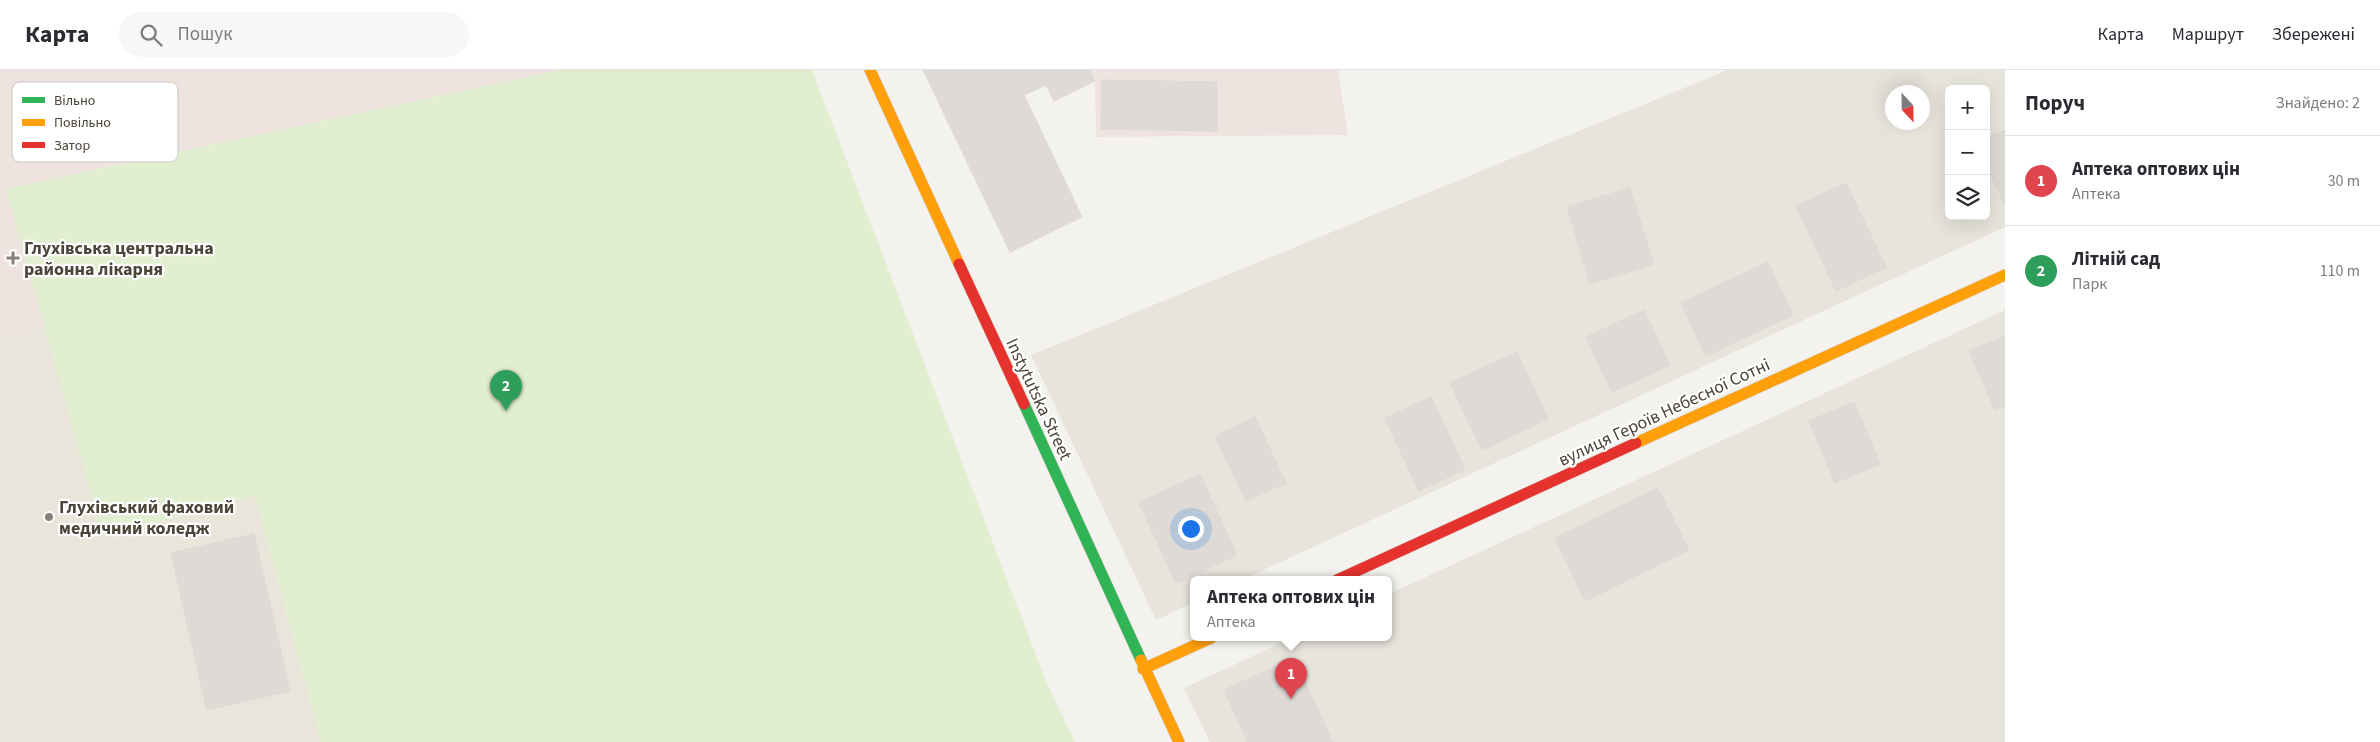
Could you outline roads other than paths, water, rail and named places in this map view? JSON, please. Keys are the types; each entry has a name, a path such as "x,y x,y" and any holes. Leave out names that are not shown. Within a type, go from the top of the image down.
{"street":[{"name":"Instytutska Street","path":"870,70 1178,742"},
{"name":"вулиця Героїв Небесної Сотні","path":"1346,576 2005,276"},
{"path":"1143,669 1204,641"}],"place":[{"name":"Глухівська центральна районна лікарня","path":"13,258"},
{"name":"Літній сад","path":"506,411"},
{"name":"Глухівський фаховий медичний коледж","path":"49,517"},
{"name":"Аптека оптових цін","path":"1291,699"}]}
